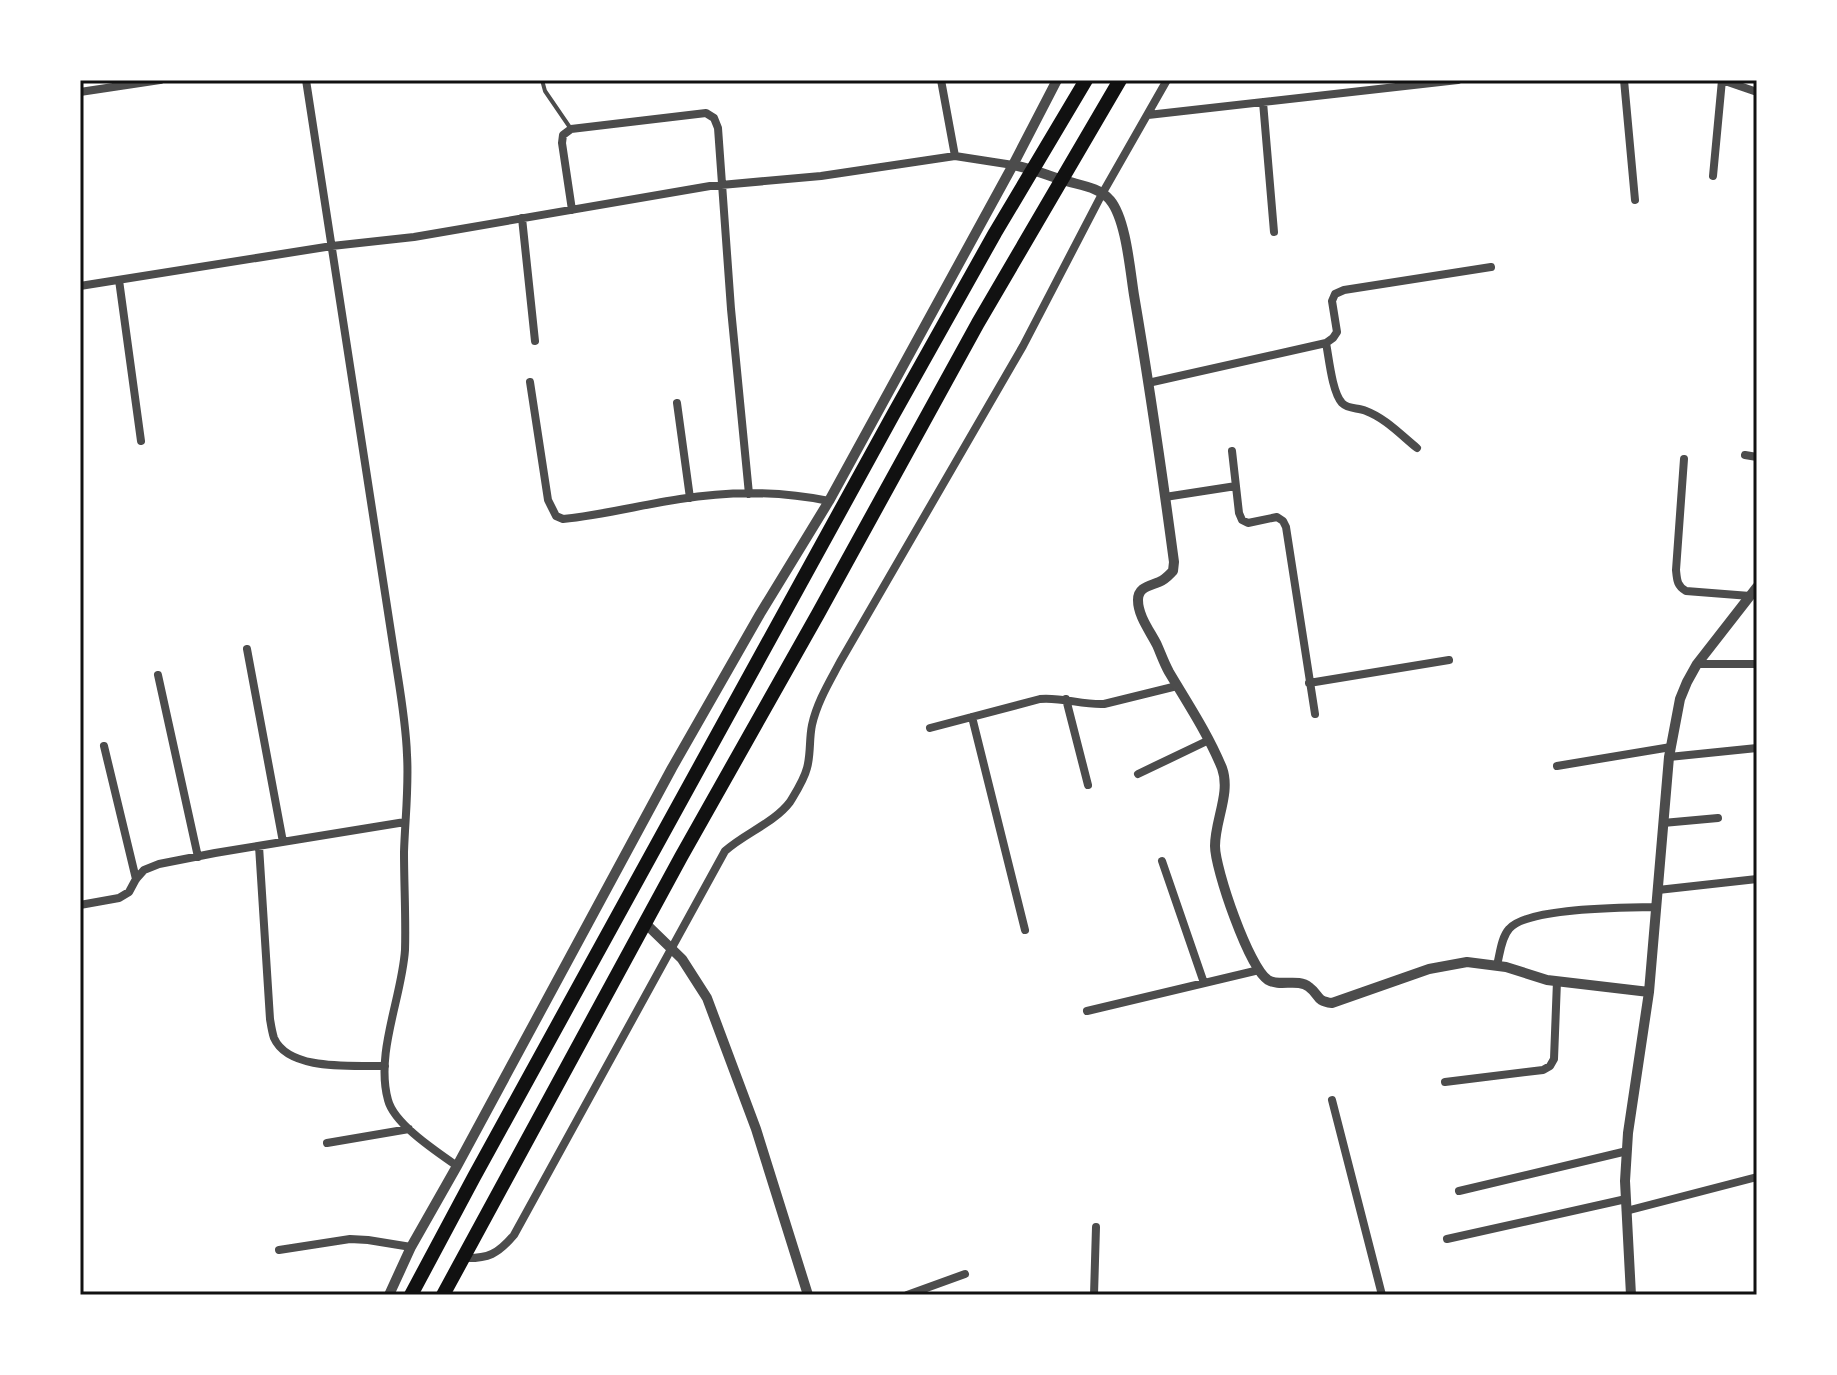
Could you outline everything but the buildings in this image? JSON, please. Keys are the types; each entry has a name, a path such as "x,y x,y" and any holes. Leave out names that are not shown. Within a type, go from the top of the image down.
{"highway":[{"path":"411,1295 893,415 995,233 1086,80"},
{"path":"443,1295 645,923 978,323 1120,80"}],"street":[{"path":"80,92 160,80"},
{"path":"306,80 407,753 405,951 384,1079 388,1103 409,1129 457,1166"},
{"path":"941,80 955,156"},
{"path":"389,1295 411,1247 672,768 829,501 1057,80"},
{"path":"463,1258 488,1257 503,1248 514,1235 725,851 738,839 777,815 801,783 807,768 812,725 827,687 1023,346 1102,194 1167,80"},
{"path":"1148,115 1458,80"},
{"path":"1624,80 1635,200"},
{"path":"1713,176 1722,80 1751,87"},
{"path":"1263,102 1274,232"},
{"path":"572,210 562,143 563,135 571,129 706,113 714,118 718,128 749,494"},
{"path":"80,286 332,246 414,237 721,185 821,176 955,156 1034,169 1094,189 1110,199 1119,217 1148,383 1174,562 1173,571 1140,592 1138,601 1145,623 1224,772 1225,788 1215,846 1217,867 1259,970 1274,983 1311,987 1316,997 1332,1003 1429,969 1467,962 1497,965 1557,981 1649,992"},
{"path":"522,218 535,341"},
{"path":"1148,383 1326,343 1337,332 1332,301 1335,294 1344,290 1491,267"},
{"path":"119,280 141,441"},
{"path":"1326,343 1340,401 1345,406 1368,411 1417,448"},
{"path":"530,382 548,500 556,516 563,519 690,498 749,494 811,497 829,501"},
{"path":"677,403 690,498"},
{"path":"1232,451 1242,520 1248,523 1277,517 1286,527 1315,714"},
{"path":"1745,455 1757,457"},
{"path":"1684,459 1676,570 1680,587 1686,591 1753,591"},
{"path":"1165,497 1236,486"},
{"path":"1631,1295 1626,1205 1628,1133 1649,992 1670,752 1680,699 1697,664 1753,591"},
{"path":"247,649 283,842"},
{"path":"1309,683 1449,660"},
{"path":"1697,664 1757,664"},
{"path":"158,675 198,857"},
{"path":"930,728 1040,699 1104,704 1177,686"},
{"path":"1066,699 1088,785"},
{"path":"972,717 1025,930"},
{"path":"1138,774 1209,740"},
{"path":"104,746 136,879"},
{"path":"1557,766 1670,752 1757,748"},
{"path":"1663,823 1718,818"},
{"path":"80,905 119,898 129,892 144,870 159,864 405,822"},
{"path":"259,846 270,1019 274,1037 281,1048 309,1063 385,1066"},
{"path":"1162,861 1204,983"},
{"path":"1658,890 1757,879"},
{"path":"1497,965 1508,930 1531,916 1656,907"},
{"path":"645,923 682,959 707,998 756,1129 808,1295"},
{"path":"1087,1011 1259,970"},
{"path":"1445,1082 1543,1070 1550,1066 1554,1059 1557,981"},
{"path":"1332,1100 1382,1295"},
{"path":"327,1143 409,1129"},
{"path":"1459,1191 1627,1151"},
{"path":"1447,1239 1757,1177"},
{"path":"1094,1295 1096,1227"},
{"path":"279,1250 350,1239 411,1247"},
{"path":"907,1295 965,1274"}],"lane":[{"path":"542,80 545,91 571,129"}]}
